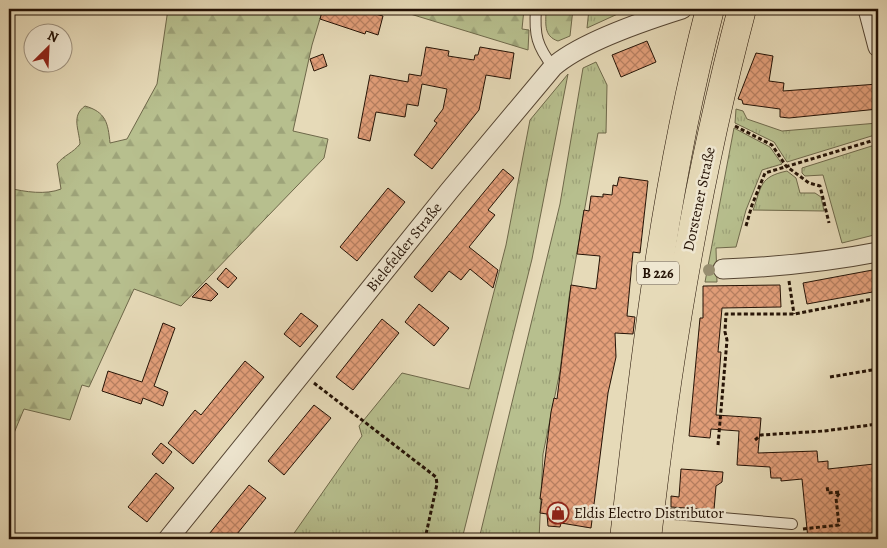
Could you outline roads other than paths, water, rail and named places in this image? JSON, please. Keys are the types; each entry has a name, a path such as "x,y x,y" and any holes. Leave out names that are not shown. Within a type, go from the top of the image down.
{"main road":[{"name":"Dorstener Straße","path":"624,539 658,275 682,129 710,9"},
{"name":"Dorstener Straße","path":"647,539 684,274 742,9"}],"street":[{"name":"Bielefelder Straße","path":"168,539 459,179 553,67 570,55 644,22 682,9"},
{"path":"868,9 878,47"},
{"path":"723,269 787,266 836,260 878,252"}],"lane":[{"path":"536,9 534,29 540,51 553,67"},
{"path":"650,512 792,524"}],"place":[{"name":"Eldis Electro Distributor","path":"558,513"}]}
